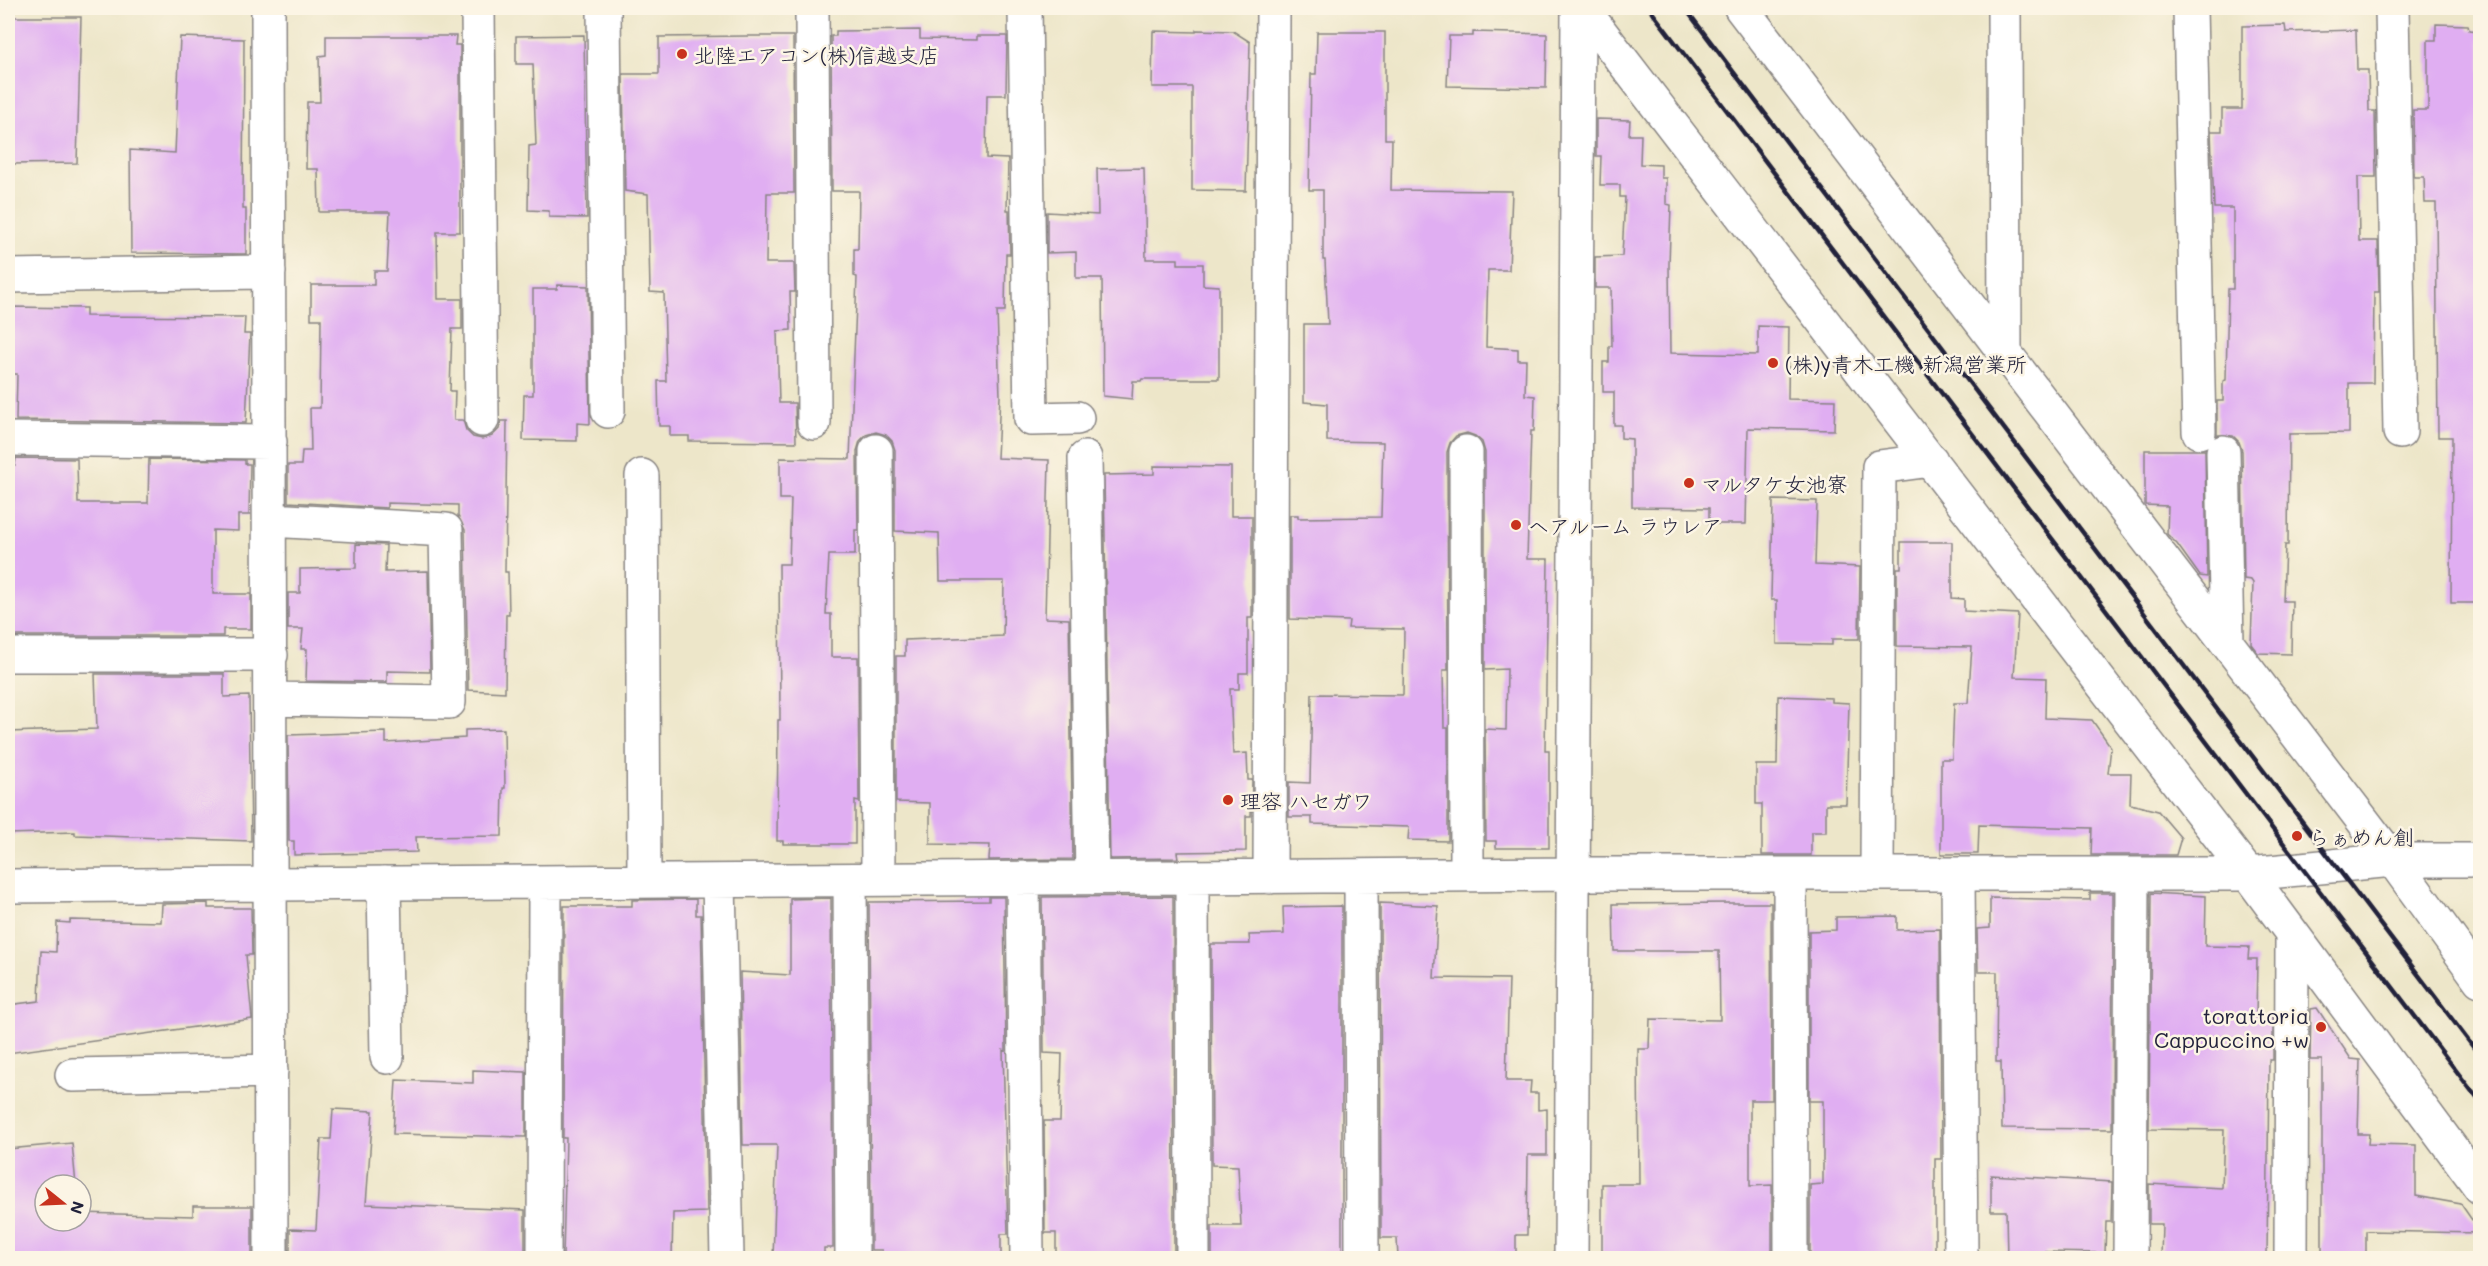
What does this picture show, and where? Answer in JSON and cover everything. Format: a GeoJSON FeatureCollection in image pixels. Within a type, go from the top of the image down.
{"type":"FeatureCollection","features":[{"type":"Feature","properties":{"kind":"street"},"geometry":{"type":"LineString","coordinates":[[268,8],[272,884],[271,1258]]}},
{"type":"Feature","properties":{"kind":"street"},"geometry":{"type":"LineString","coordinates":[[478,8],[482,420]]}},
{"type":"Feature","properties":{"kind":"street"},"geometry":{"type":"LineString","coordinates":[[604,8],[608,411]]}},
{"type":"Feature","properties":{"kind":"street"},"geometry":{"type":"LineString","coordinates":[[812,8],[814,423]]}},
{"type":"Feature","properties":{"kind":"street"},"geometry":{"type":"LineString","coordinates":[[1025,8],[1031,419],[1077,418]]}},
{"type":"Feature","properties":{"kind":"street"},"geometry":{"type":"LineString","coordinates":[[1270,877],[1273,8]]}},
{"type":"Feature","properties":{"kind":"street"},"geometry":{"type":"LineString","coordinates":[[1580,8],[1931,460],[2248,874],[2481,1187]]}},
{"type":"Feature","properties":{"kind":"street"},"geometry":{"type":"LineString","coordinates":[[1571,1258],[1580,8]]}},
{"type":"Feature","properties":{"kind":"street"},"geometry":{"type":"LineString","coordinates":[[1741,8],[2393,860],[2481,980]]}},
{"type":"Feature","properties":{"kind":"street"},"geometry":{"type":"LineString","coordinates":[[2004,8],[2005,353]]}},
{"type":"Feature","properties":{"kind":"street"},"geometry":{"type":"LineString","coordinates":[[2190,8],[2211,442],[2227,643]]}},
{"type":"Feature","properties":{"kind":"street"},"geometry":{"type":"LineString","coordinates":[[2392,8],[2400,432]]}},
{"type":"Feature","properties":{"kind":"street"},"geometry":{"type":"LineString","coordinates":[[8,276],[269,272]]}},
{"type":"Feature","properties":{"kind":"street"},"geometry":{"type":"LineString","coordinates":[[8,439],[270,442]]}},
{"type":"Feature","properties":{"kind":"street"},"geometry":{"type":"LineString","coordinates":[[852,1258],[876,451]]}},
{"type":"Feature","properties":{"kind":"street"},"geometry":{"type":"LineString","coordinates":[[1466,452],[1467,875]]}},
{"type":"Feature","properties":{"kind":"street"},"geometry":{"type":"LineString","coordinates":[[1085,458],[1092,878]]}},
{"type":"Feature","properties":{"kind":"street"},"geometry":{"type":"LineString","coordinates":[[1877,874],[1879,467],[1931,460]]}},
{"type":"Feature","properties":{"kind":"street"},"geometry":{"type":"LineString","coordinates":[[642,477],[644,881]]}},
{"type":"Feature","properties":{"kind":"street"},"geometry":{"type":"LineString","coordinates":[[270,520],[446,530],[449,702],[271,699]]}},
{"type":"Feature","properties":{"kind":"street"},"geometry":{"type":"LineString","coordinates":[[8,655],[271,655]]}},
{"type":"Feature","properties":{"kind":"street"},"geometry":{"type":"LineString","coordinates":[[8,886],[1572,874],[2248,874],[2393,860],[2481,860]]}},
{"type":"Feature","properties":{"kind":"street"},"geometry":{"type":"LineString","coordinates":[[1790,874],[1791,1258]]}},
{"type":"Feature","properties":{"kind":"street"},"geometry":{"type":"LineString","coordinates":[[1958,874],[1961,1258]]}},
{"type":"Feature","properties":{"kind":"street"},"geometry":{"type":"LineString","coordinates":[[2129,874],[2133,883],[2130,1258]]}},
{"type":"Feature","properties":{"kind":"street"},"geometry":{"type":"LineString","coordinates":[[1361,876],[1362,1258]]}},
{"type":"Feature","properties":{"kind":"street"},"geometry":{"type":"LineString","coordinates":[[1192,877],[1193,1258]]}},
{"type":"Feature","properties":{"kind":"street"},"geometry":{"type":"LineString","coordinates":[[1023,879],[1027,1258]]}},
{"type":"Feature","properties":{"kind":"street"},"geometry":{"type":"LineString","coordinates":[[719,881],[727,1258]]}},
{"type":"Feature","properties":{"kind":"street"},"geometry":{"type":"LineString","coordinates":[[544,1258],[545,882]]}},
{"type":"Feature","properties":{"kind":"street"},"geometry":{"type":"LineString","coordinates":[[384,883],[387,1057]]}},
{"type":"Feature","properties":{"kind":"street"},"geometry":{"type":"LineString","coordinates":[[2291,1258],[2292,935]]}},
{"type":"Feature","properties":{"kind":"street"},"geometry":{"type":"LineString","coordinates":[[72,1075],[271,1071]]}},
{"type":"Feature","properties":{"kind":"building"},"geometry":{"type":"Polygon","coordinates":[[[8,17],[81,17],[77,163],[11,164],[8,17]]]}},
{"type":"Feature","properties":{"kind":"building"},"geometry":{"type":"Polygon","coordinates":[[[2436,24],[2468,25],[2469,30],[2481,31],[2481,603],[2451,603],[2452,437],[2438,437],[2436,203],[2425,203],[2424,177],[2414,177],[2413,110],[2428,110],[2428,40],[2436,40],[2436,24]]]}},
{"type":"Feature","properties":{"kind":"building"},"geometry":{"type":"Polygon","coordinates":[[[2285,25],[2286,32],[2356,30],[2357,70],[2368,70],[2369,111],[2375,111],[2376,177],[2358,177],[2359,241],[2378,241],[2379,292],[2374,292],[2373,383],[2349,383],[2349,433],[2289,434],[2288,545],[2285,545],[2283,601],[2292,601],[2291,654],[2258,653],[2251,644],[2253,583],[2251,580],[2244,579],[2242,451],[2239,442],[2233,436],[2217,435],[2217,401],[2223,401],[2223,381],[2226,380],[2228,289],[2233,289],[2233,208],[2214,208],[2211,131],[2222,131],[2222,109],[2242,109],[2242,26],[2285,25]]]}},
{"type":"Feature","properties":{"kind":"building"},"geometry":{"type":"Polygon","coordinates":[[[920,30],[920,39],[977,40],[977,36],[1007,36],[1006,95],[987,95],[986,158],[1008,159],[1007,210],[1009,210],[1010,254],[1006,254],[1005,311],[997,311],[1000,396],[997,458],[1049,460],[1045,618],[1069,619],[1073,859],[989,860],[990,845],[930,844],[930,803],[896,802],[896,656],[905,656],[905,640],[1003,636],[1004,581],[940,581],[939,533],[895,531],[895,450],[892,441],[886,435],[876,432],[866,435],[860,441],[857,451],[858,530],[855,530],[855,555],[829,555],[826,614],[831,614],[831,657],[858,657],[859,802],[855,801],[855,844],[783,844],[783,841],[777,841],[778,720],[780,720],[779,564],[789,564],[791,499],[780,499],[780,458],[850,459],[857,277],[854,276],[854,249],[858,249],[859,191],[832,191],[831,36],[836,36],[836,31],[920,30]]]}},
{"type":"Feature","properties":{"kind":"building"},"geometry":{"type":"Polygon","coordinates":[[[1196,30],[1233,31],[1250,42],[1246,191],[1192,190],[1192,87],[1152,87],[1153,31],[1196,32],[1196,30]]]}},
{"type":"Feature","properties":{"kind":"building"},"geometry":{"type":"Polygon","coordinates":[[[1317,32],[1385,32],[1385,139],[1392,139],[1391,190],[1512,191],[1509,270],[1488,270],[1486,347],[1518,349],[1518,360],[1526,360],[1525,395],[1535,396],[1534,431],[1531,431],[1527,559],[1548,559],[1545,750],[1549,750],[1549,848],[1496,848],[1496,841],[1486,841],[1485,729],[1506,730],[1507,669],[1485,670],[1485,452],[1482,442],[1467,433],[1456,436],[1447,452],[1448,670],[1443,670],[1444,728],[1448,728],[1448,841],[1408,840],[1409,827],[1312,824],[1312,817],[1289,817],[1289,782],[1310,783],[1312,694],[1403,695],[1404,629],[1348,628],[1349,621],[1290,619],[1290,515],[1298,515],[1298,518],[1381,517],[1383,442],[1327,441],[1327,404],[1304,402],[1304,324],[1328,324],[1325,260],[1323,260],[1323,190],[1309,190],[1311,74],[1316,74],[1317,32]]]}},
{"type":"Feature","properties":{"kind":"building"},"geometry":{"type":"Polygon","coordinates":[[[1473,32],[1547,34],[1546,88],[1447,86],[1449,36],[1473,36],[1473,32]]]}},
{"type":"Feature","properties":{"kind":"building"},"geometry":{"type":"Polygon","coordinates":[[[584,35],[587,218],[549,217],[549,211],[528,210],[529,146],[536,145],[533,64],[516,64],[516,36],[584,35]]]}},
{"type":"Feature","properties":{"kind":"building"},"geometry":{"type":"Polygon","coordinates":[[[326,36],[456,36],[455,45],[460,45],[460,232],[437,232],[438,299],[462,299],[462,329],[452,329],[450,391],[455,391],[454,420],[463,420],[466,430],[473,437],[482,439],[492,436],[499,429],[501,421],[507,421],[505,572],[508,572],[509,614],[506,614],[505,692],[468,690],[465,530],[458,516],[458,505],[387,503],[387,508],[288,502],[288,465],[301,465],[302,451],[311,451],[310,408],[320,408],[321,319],[311,319],[311,285],[374,285],[374,271],[387,271],[390,212],[319,212],[318,169],[306,169],[307,102],[320,102],[319,56],[326,55],[326,36]]]}},
{"type":"Feature","properties":{"kind":"building"},"geometry":{"type":"Polygon","coordinates":[[[793,36],[794,193],[767,193],[766,263],[794,263],[795,292],[790,292],[791,330],[777,331],[779,403],[795,403],[796,442],[689,441],[689,436],[670,436],[670,426],[659,426],[658,381],[666,381],[664,293],[650,292],[648,194],[625,191],[623,74],[659,74],[659,37],[793,36]]]}},
{"type":"Feature","properties":{"kind":"building"},"geometry":{"type":"Polygon","coordinates":[[[180,37],[244,39],[243,209],[246,209],[246,254],[131,253],[130,150],[175,153],[180,37]]]}},
{"type":"Feature","properties":{"kind":"building"},"geometry":{"type":"Polygon","coordinates":[[[1596,119],[1630,120],[1629,135],[1641,135],[1640,164],[1661,165],[1661,178],[1666,178],[1666,204],[1671,205],[1670,353],[1758,355],[1758,326],[1789,327],[1788,399],[1835,400],[1834,430],[1748,428],[1746,524],[1709,524],[1709,508],[1632,507],[1632,439],[1621,438],[1621,425],[1614,425],[1614,392],[1603,392],[1603,362],[1609,362],[1609,346],[1612,346],[1611,288],[1595,288],[1595,257],[1622,256],[1625,197],[1620,197],[1620,185],[1600,185],[1601,156],[1596,156],[1596,119]]]}},
{"type":"Feature","properties":{"kind":"building"},"geometry":{"type":"Polygon","coordinates":[[[1144,168],[1146,259],[1178,259],[1178,264],[1203,264],[1203,285],[1219,286],[1219,379],[1142,379],[1133,381],[1132,399],[1103,396],[1102,278],[1076,278],[1076,252],[1047,253],[1047,212],[1098,215],[1097,169],[1144,168]]]}},
{"type":"Feature","properties":{"kind":"building"},"geometry":{"type":"Polygon","coordinates":[[[557,285],[588,286],[590,424],[577,423],[577,441],[523,440],[524,395],[533,395],[533,289],[557,289],[557,285]]]}},
{"type":"Feature","properties":{"kind":"building"},"geometry":{"type":"Polygon","coordinates":[[[8,307],[86,308],[86,316],[245,317],[244,334],[250,334],[246,423],[16,420],[17,374],[8,374],[8,307]]]}},
{"type":"Feature","properties":{"kind":"building"},"geometry":{"type":"Polygon","coordinates":[[[2145,450],[2205,450],[2207,577],[2200,576],[2167,534],[2168,506],[2145,505],[2145,450]]]}},
{"type":"Feature","properties":{"kind":"building"},"geometry":{"type":"Polygon","coordinates":[[[16,458],[77,459],[78,503],[148,503],[149,459],[245,460],[245,464],[250,464],[249,515],[238,515],[238,531],[213,530],[213,594],[251,594],[251,629],[223,629],[223,636],[8,636],[8,465],[15,465],[16,458]]]}},
{"type":"Feature","properties":{"kind":"building"},"geometry":{"type":"Polygon","coordinates":[[[1154,466],[1231,467],[1231,516],[1252,516],[1252,618],[1248,618],[1248,673],[1239,673],[1239,689],[1230,689],[1233,754],[1247,753],[1248,780],[1252,780],[1251,816],[1246,816],[1246,851],[1177,852],[1178,858],[1110,859],[1104,475],[1154,474],[1154,466]]]}},
{"type":"Feature","properties":{"kind":"building"},"geometry":{"type":"Polygon","coordinates":[[[1773,500],[1817,501],[1815,565],[1860,567],[1859,639],[1832,639],[1832,645],[1777,644],[1777,600],[1771,600],[1773,500]]]}},
{"type":"Feature","properties":{"kind":"building"},"geometry":{"type":"Polygon","coordinates":[[[1901,542],[1952,542],[1952,598],[1964,599],[1964,611],[2018,614],[2014,677],[2046,678],[2045,718],[2092,720],[2111,747],[2108,773],[2131,773],[2130,804],[2158,811],[2181,838],[2176,855],[2091,855],[2092,828],[1979,825],[1978,854],[1941,854],[1941,759],[1952,759],[1954,703],[1968,703],[1972,647],[1897,646],[1897,568],[1901,568],[1901,542]]]}},
{"type":"Feature","properties":{"kind":"building"},"geometry":{"type":"Polygon","coordinates":[[[356,544],[386,545],[385,572],[428,571],[430,672],[387,671],[387,682],[306,681],[307,649],[301,649],[303,629],[288,629],[288,593],[300,593],[300,569],[356,568],[356,544]]]}},
{"type":"Feature","properties":{"kind":"building"},"geometry":{"type":"Polygon","coordinates":[[[95,674],[224,674],[224,697],[249,696],[251,841],[75,835],[75,832],[8,834],[8,732],[97,729],[95,674]]]}},
{"type":"Feature","properties":{"kind":"building"},"geometry":{"type":"Polygon","coordinates":[[[1778,696],[1832,698],[1832,702],[1849,703],[1846,804],[1826,804],[1826,832],[1811,832],[1811,855],[1762,855],[1762,804],[1756,804],[1756,765],[1777,765],[1778,696]]]}},
{"type":"Feature","properties":{"kind":"building"},"geometry":{"type":"Polygon","coordinates":[[[504,729],[505,788],[503,788],[502,836],[416,837],[417,852],[294,855],[294,841],[289,841],[288,735],[386,732],[386,743],[465,738],[465,730],[504,729]]]}},
{"type":"Feature","properties":{"kind":"building"},"geometry":{"type":"Polygon","coordinates":[[[2090,893],[2113,893],[2112,1129],[2002,1128],[2001,1062],[1996,1062],[1997,972],[1978,972],[1977,929],[1990,928],[1990,898],[2090,900],[2090,893]]]}},
{"type":"Feature","properties":{"kind":"building"},"geometry":{"type":"Polygon","coordinates":[[[2151,893],[2206,896],[2205,946],[2249,947],[2248,959],[2257,959],[2256,1018],[2273,1015],[2273,1060],[2269,1060],[2267,1258],[2161,1258],[2162,1224],[2149,1224],[2149,1184],[2222,1188],[2224,1130],[2149,1129],[2151,893]]]}},
{"type":"Feature","properties":{"kind":"building"},"geometry":{"type":"Polygon","coordinates":[[[1173,896],[1174,1258],[1056,1257],[1056,1233],[1045,1233],[1044,1121],[1060,1121],[1062,1054],[1044,1053],[1042,897],[1173,896]]]}},
{"type":"Feature","properties":{"kind":"building"},"geometry":{"type":"Polygon","coordinates":[[[989,897],[1004,897],[1006,1051],[1003,1050],[1008,1234],[1001,1234],[1001,1258],[882,1258],[882,1250],[871,1250],[869,902],[989,901],[989,897]]]}},
{"type":"Feature","properties":{"kind":"building"},"geometry":{"type":"Polygon","coordinates":[[[831,898],[833,1248],[824,1248],[824,1258],[773,1258],[777,1145],[743,1145],[740,972],[790,975],[790,899],[831,898]]]}},
{"type":"Feature","properties":{"kind":"building"},"geometry":{"type":"Polygon","coordinates":[[[696,899],[696,915],[701,915],[707,1212],[673,1213],[672,1258],[563,1258],[566,1138],[563,1138],[564,906],[632,906],[632,900],[696,899]]]}},
{"type":"Feature","properties":{"kind":"building"},"geometry":{"type":"Polygon","coordinates":[[[208,903],[208,908],[251,908],[252,955],[246,955],[252,1019],[8,1053],[8,1005],[39,1001],[41,951],[56,952],[57,922],[70,923],[70,920],[161,922],[162,904],[208,903]]]}},
{"type":"Feature","properties":{"kind":"building"},"geometry":{"type":"Polygon","coordinates":[[[1380,903],[1438,906],[1434,978],[1509,979],[1506,1081],[1531,1081],[1530,1093],[1538,1093],[1538,1110],[1547,1109],[1547,1155],[1528,1155],[1527,1235],[1516,1235],[1516,1258],[1398,1258],[1397,1238],[1381,1238],[1380,903]]]}},
{"type":"Feature","properties":{"kind":"building"},"geometry":{"type":"Polygon","coordinates":[[[1771,903],[1772,1100],[1750,1100],[1750,1186],[1772,1185],[1772,1258],[1602,1258],[1602,1184],[1639,1184],[1638,1049],[1649,1049],[1650,1019],[1720,1020],[1719,951],[1614,951],[1613,904],[1771,903]]]}},
{"type":"Feature","properties":{"kind":"building"},"geometry":{"type":"Polygon","coordinates":[[[1342,906],[1342,1258],[1212,1258],[1212,1226],[1241,1226],[1238,1166],[1212,1165],[1211,944],[1250,944],[1249,935],[1284,934],[1283,907],[1342,906]]]}},
{"type":"Feature","properties":{"kind":"building"},"geometry":{"type":"Polygon","coordinates":[[[1897,916],[1897,930],[1940,929],[1941,1159],[1935,1159],[1935,1258],[1810,1258],[1810,1185],[1823,1184],[1823,1101],[1809,1101],[1809,931],[1836,930],[1836,917],[1897,916]]]}},
{"type":"Feature","properties":{"kind":"building"},"geometry":{"type":"Polygon","coordinates":[[[2317,1008],[2351,1059],[2360,1060],[2358,1134],[2369,1134],[2368,1144],[2416,1145],[2416,1196],[2461,1204],[2481,1233],[2366,1231],[2366,1258],[2322,1258],[2322,1060],[2310,1060],[2311,1009],[2317,1008]]]}},
{"type":"Feature","properties":{"kind":"building"},"geometry":{"type":"Polygon","coordinates":[[[473,1070],[526,1072],[526,1137],[393,1134],[396,1080],[473,1083],[473,1070]]]}},
{"type":"Feature","properties":{"kind":"building"},"geometry":{"type":"Polygon","coordinates":[[[333,1109],[373,1111],[366,1204],[525,1210],[525,1258],[290,1258],[290,1229],[316,1230],[321,1139],[331,1139],[333,1109]]]}},
{"type":"Feature","properties":{"kind":"building"},"geometry":{"type":"Polygon","coordinates":[[[72,1143],[75,1173],[33,1173],[33,1233],[93,1233],[93,1213],[193,1216],[193,1206],[252,1206],[252,1258],[8,1258],[8,1149],[72,1143]]]}},
{"type":"Feature","properties":{"kind":"building"},"geometry":{"type":"Polygon","coordinates":[[[1991,1175],[2112,1182],[2111,1222],[2106,1222],[2105,1253],[2045,1252],[2046,1258],[2007,1258],[2006,1211],[1991,1211],[1991,1175]]]}},
{"type":"Feature","properties":{"kind":"railway"},"geometry":{"type":"LineString","coordinates":[[1649,8],[2480,1102]]}},
{"type":"Feature","properties":{"kind":"railway"},"geometry":{"type":"LineString","coordinates":[[1685,8],[2480,1056]]}},
{"type":"Feature","properties":{"kind":"place","name":"北陸エアコン(株)信越支店"},"geometry":{"type":"Point","coordinates":[682,54]}},
{"type":"Feature","properties":{"kind":"place","name":"(株)y青木工機 新潟営業所"},"geometry":{"type":"Point","coordinates":[1773,363]}},
{"type":"Feature","properties":{"kind":"place","name":"マルタケ女池寮"},"geometry":{"type":"Point","coordinates":[1689,483]}},
{"type":"Feature","properties":{"kind":"place","name":"ヘアルーム ラウレア"},"geometry":{"type":"Point","coordinates":[1516,525]}},
{"type":"Feature","properties":{"kind":"place","name":"理容 ハセガワ"},"geometry":{"type":"Point","coordinates":[1228,800]}},
{"type":"Feature","properties":{"kind":"place","name":"らぁめん創"},"geometry":{"type":"Point","coordinates":[2297,836]}},
{"type":"Feature","properties":{"kind":"place","name":"torattoria Cappuccino +w"},"geometry":{"type":"Point","coordinates":[2321,1027]}}]}
